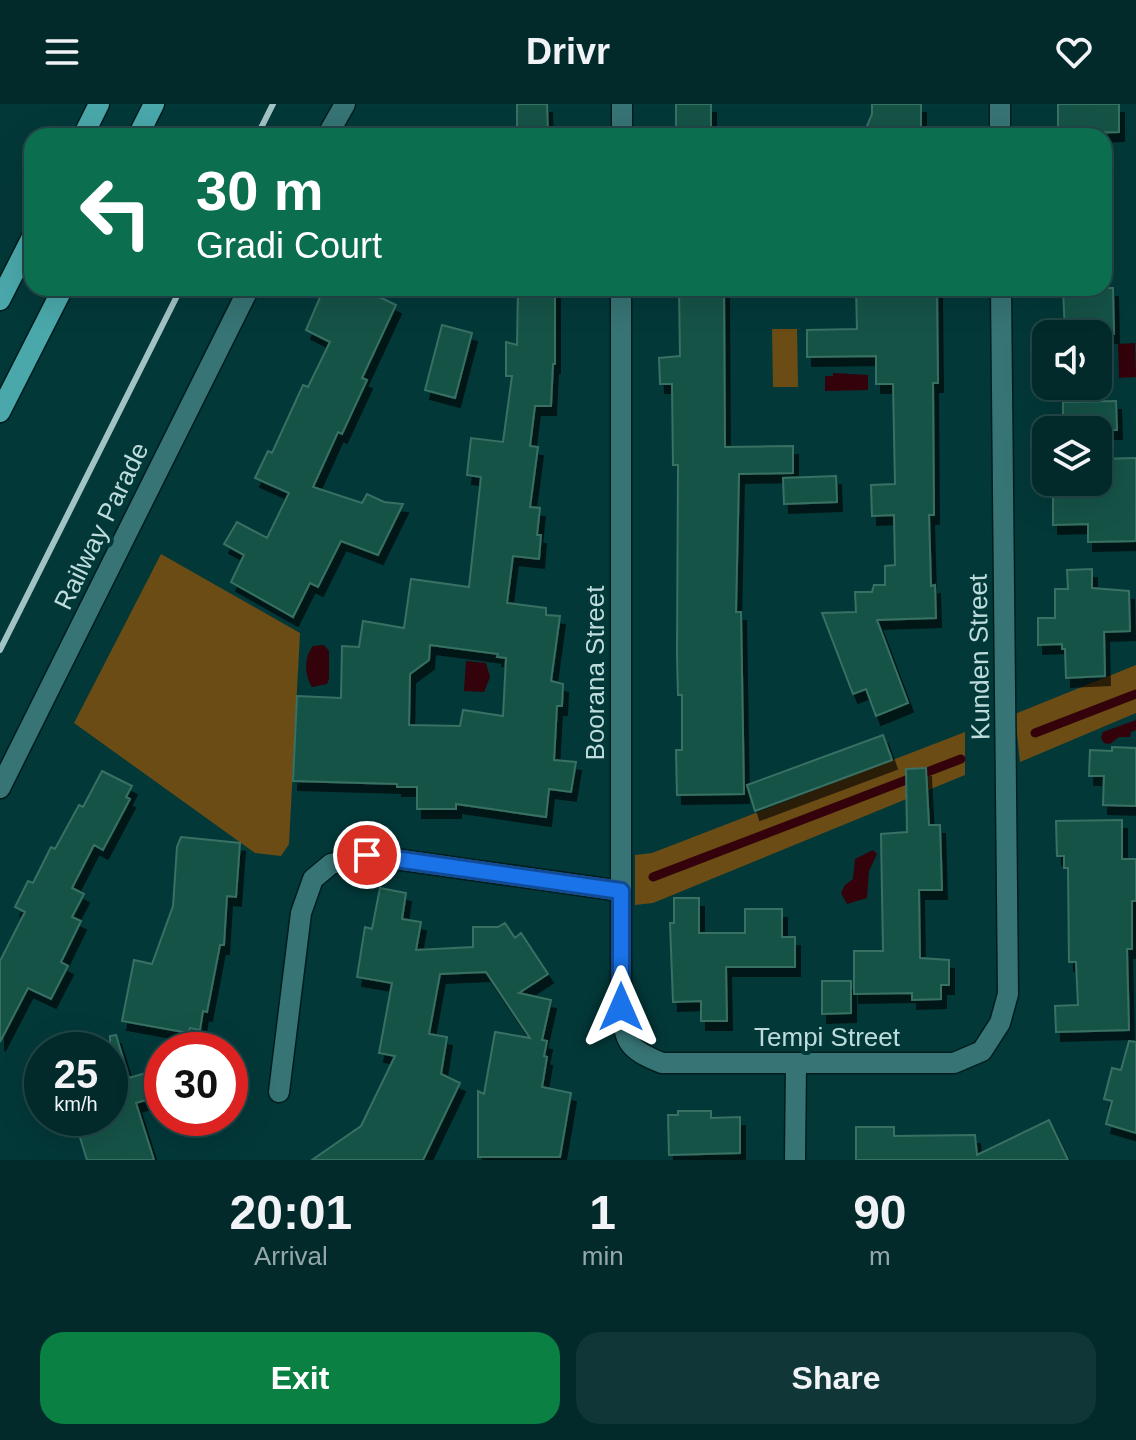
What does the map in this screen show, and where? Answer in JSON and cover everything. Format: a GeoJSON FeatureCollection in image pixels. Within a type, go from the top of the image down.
{"type":"FeatureCollection","features":[{"type":"Feature","properties":{"kind":"main road"},"geometry":{"type":"LineString","coordinates":[[87,128],[99,104]]}},
{"type":"Feature","properties":{"kind":"main road"},"geometry":{"type":"LineString","coordinates":[[142,128],[154,104]]}},
{"type":"Feature","properties":{"kind":"main road"},"geometry":{"type":"LineString","coordinates":[[0,300],[24,253]]}},
{"type":"Feature","properties":{"kind":"main road"},"geometry":{"type":"LineString","coordinates":[[0,412],[59,296]]}},
{"type":"Feature","properties":{"kind":"street"},"geometry":{"type":"LineString","coordinates":[[332,128],[345,104]]}},
{"type":"Feature","properties":{"kind":"street"},"geometry":{"type":"LineString","coordinates":[[622,104],[622,128]]}},
{"type":"Feature","properties":{"kind":"street"},"geometry":{"type":"LineString","coordinates":[[1000,104],[1000,128]]}},
{"type":"Feature","properties":{"kind":"street","name":"Railway Parade"},"geometry":{"type":"LineString","coordinates":[[0,788],[245,296]]}},
{"type":"Feature","properties":{"kind":"street","name":"Boorana Street"},"geometry":{"type":"LineString","coordinates":[[621,296],[621,1007],[624,1034],[638,1053]]}},
{"type":"Feature","properties":{"kind":"street","name":"Kunden Street"},"geometry":{"type":"LineString","coordinates":[[1000,1023],[1008,994],[1001,296]]}},
{"type":"Feature","properties":{"kind":"street"},"geometry":{"type":"LineString","coordinates":[[279,1092],[301,913],[313,879],[331,864],[367,855],[621,891]]}},
{"type":"Feature","properties":{"kind":"street","name":"Tempi Street"},"geometry":{"type":"LineString","coordinates":[[638,1053],[662,1063],[954,1063],[982,1051],[1000,1023]]}},
{"type":"Feature","properties":{"kind":"street"},"geometry":{"type":"LineString","coordinates":[[795,1160],[796,1063]]}},
{"type":"Feature","properties":{"kind":"shaded area"},"geometry":{"type":"Polygon","coordinates":[[[772,329],[797,329],[798,387],[773,387],[772,329]]]}},
{"type":"Feature","properties":{"kind":"shaded area"},"geometry":{"type":"Polygon","coordinates":[[[1135,343],[1136,377],[1119,378],[1118,344],[1135,343]]]}},
{"type":"Feature","properties":{"kind":"shaded area"},"geometry":{"type":"Polygon","coordinates":[[[833,373],[868,375],[868,390],[825,391],[825,376],[833,376],[833,373]]]}},
{"type":"Feature","properties":{"kind":"shaded area"},"geometry":{"type":"Polygon","coordinates":[[[161,554],[300,633],[289,844],[281,856],[255,853],[74,723],[161,554]]]}},
{"type":"Feature","properties":{"kind":"shaded area"},"geometry":{"type":"Polygon","coordinates":[[[324,645],[329,651],[329,679],[327,684],[312,687],[306,672],[308,655],[313,646],[324,645]]]}},
{"type":"Feature","properties":{"kind":"shaded area"},"geometry":{"type":"Polygon","coordinates":[[[466,661],[486,663],[490,677],[484,692],[464,691],[466,661]]]}},
{"type":"Feature","properties":{"kind":"shaded area"},"geometry":{"type":"Polygon","coordinates":[[[1136,665],[1136,713],[1020,762],[1015,714],[1136,665]]]}},
{"type":"Feature","properties":{"kind":"shaded area"},"geometry":{"type":"Polygon","coordinates":[[[1136,720],[1136,730],[1131,732],[1130,737],[1119,737],[1110,744],[1104,743],[1101,738],[1103,732],[1136,720]]]}},
{"type":"Feature","properties":{"kind":"shaded area"},"geometry":{"type":"Polygon","coordinates":[[[965,732],[965,775],[653,903],[635,905],[635,855],[652,853],[965,732]]]}},
{"type":"Feature","properties":{"kind":"shaded area"},"geometry":{"type":"Polygon","coordinates":[[[873,850],[877,854],[869,871],[867,898],[847,904],[841,893],[853,879],[855,859],[873,850]]]}},
{"type":"Feature","properties":{"kind":"building"},"geometry":{"type":"Polygon","coordinates":[[[517,104],[547,104],[548,128],[517,128],[517,104]]]}},
{"type":"Feature","properties":{"kind":"building"},"geometry":{"type":"Polygon","coordinates":[[[676,104],[711,104],[711,128],[676,128],[676,104]]]}},
{"type":"Feature","properties":{"kind":"building"},"geometry":{"type":"Polygon","coordinates":[[[872,104],[921,104],[921,128],[866,128],[872,104]]]}},
{"type":"Feature","properties":{"kind":"building"},"geometry":{"type":"Polygon","coordinates":[[[1058,104],[1119,104],[1119,132],[1112,132],[1112,128],[1058,128],[1058,104]]]}},
{"type":"Feature","properties":{"kind":"building"},"geometry":{"type":"Polygon","coordinates":[[[1113,288],[1114,334],[1112,320],[1064,320],[1063,296],[1112,296],[1113,288]]]}},
{"type":"Feature","properties":{"kind":"building"},"geometry":{"type":"Polygon","coordinates":[[[321,296],[377,296],[396,305],[362,378],[367,380],[342,434],[338,432],[313,487],[362,503],[367,494],[384,502],[403,504],[378,555],[341,541],[318,587],[310,583],[293,617],[231,582],[244,555],[224,544],[237,522],[267,538],[289,493],[255,478],[268,451],[272,453],[303,385],[308,387],[330,342],[306,330],[321,296]]]}},
{"type":"Feature","properties":{"kind":"building"},"geometry":{"type":"Polygon","coordinates":[[[518,296],[555,296],[555,364],[551,406],[535,406],[530,446],[538,447],[530,507],[540,508],[537,535],[541,535],[539,559],[513,556],[507,603],[546,608],[546,615],[560,616],[551,681],[563,684],[562,706],[557,706],[554,760],[576,762],[571,792],[549,789],[546,817],[456,804],[456,809],[417,809],[417,787],[397,787],[397,784],[293,781],[297,696],[341,698],[342,646],[359,647],[363,621],[404,628],[411,579],[469,587],[481,477],[467,475],[471,438],[503,442],[512,376],[506,376],[506,342],[517,345],[518,296]],[[430,645],[429,660],[410,674],[409,725],[460,726],[463,710],[503,716],[506,658],[497,657],[498,654],[430,645]]]}},
{"type":"Feature","properties":{"kind":"building"},"geometry":{"type":"Polygon","coordinates":[[[679,296],[724,296],[725,447],[793,446],[793,473],[739,474],[736,612],[741,612],[744,794],[677,795],[676,750],[682,750],[682,695],[678,695],[677,655],[678,465],[673,465],[672,384],[660,384],[659,358],[680,356],[679,296]]]}},
{"type":"Feature","properties":{"kind":"building"},"geometry":{"type":"Polygon","coordinates":[[[856,296],[937,296],[938,383],[933,383],[934,515],[929,515],[931,586],[935,585],[936,618],[877,620],[908,703],[876,716],[866,689],[853,694],[822,613],[856,612],[855,592],[872,592],[874,585],[885,585],[885,566],[895,565],[894,515],[872,516],[871,485],[895,484],[893,384],[876,384],[876,356],[807,357],[807,330],[857,329],[856,296]]]}},
{"type":"Feature","properties":{"kind":"building"},"geometry":{"type":"Polygon","coordinates":[[[442,325],[472,333],[455,398],[425,390],[442,325]]]}},
{"type":"Feature","properties":{"kind":"building"},"geometry":{"type":"Polygon","coordinates":[[[1116,401],[1117,430],[1112,430],[1112,416],[1063,416],[1063,402],[1116,401]]]}},
{"type":"Feature","properties":{"kind":"building"},"geometry":{"type":"Polygon","coordinates":[[[1136,458],[1136,541],[1088,542],[1088,524],[1053,525],[1053,496],[1112,496],[1112,459],[1136,458]]]}},
{"type":"Feature","properties":{"kind":"building"},"geometry":{"type":"Polygon","coordinates":[[[836,476],[837,502],[784,504],[783,478],[836,476]]]}},
{"type":"Feature","properties":{"kind":"building"},"geometry":{"type":"Polygon","coordinates":[[[1092,569],[1092,588],[1129,591],[1130,631],[1104,632],[1105,676],[1066,678],[1062,644],[1038,645],[1038,618],[1055,618],[1055,589],[1068,589],[1067,570],[1092,569]]]}},
{"type":"Feature","properties":{"kind":"building"},"geometry":{"type":"Polygon","coordinates":[[[883,735],[892,760],[755,811],[747,785],[883,735]]]}},
{"type":"Feature","properties":{"kind":"building"},"geometry":{"type":"Polygon","coordinates":[[[1112,747],[1136,748],[1136,806],[1103,805],[1104,776],[1089,776],[1090,750],[1112,751],[1112,747]]]}},
{"type":"Feature","properties":{"kind":"building"},"geometry":{"type":"Polygon","coordinates":[[[926,768],[929,825],[940,825],[942,890],[919,890],[920,958],[949,960],[949,985],[941,985],[941,999],[912,1000],[912,993],[854,994],[854,951],[883,951],[881,834],[907,832],[906,769],[926,768]]]}},
{"type":"Feature","properties":{"kind":"building"},"geometry":{"type":"Polygon","coordinates":[[[102,771],[132,786],[126,797],[130,799],[103,850],[94,845],[72,888],[84,894],[72,917],[81,921],[61,962],[68,966],[51,999],[28,988],[0,1042],[0,961],[25,912],[15,907],[28,881],[33,883],[51,847],[55,849],[79,805],[83,807],[102,771]]]}},
{"type":"Feature","properties":{"kind":"building"},"geometry":{"type":"Polygon","coordinates":[[[1122,820],[1122,859],[1136,859],[1132,949],[1127,949],[1129,1030],[1056,1032],[1055,1006],[1078,1005],[1076,962],[1069,962],[1068,868],[1064,868],[1064,856],[1057,856],[1056,821],[1122,820]]]}},
{"type":"Feature","properties":{"kind":"building"},"geometry":{"type":"Polygon","coordinates":[[[181,837],[240,843],[236,897],[227,896],[224,945],[220,945],[207,1012],[203,1011],[200,1030],[190,1028],[189,1032],[122,1021],[134,960],[152,964],[173,906],[177,847],[181,837]]]}},
{"type":"Feature","properties":{"kind":"building"},"geometry":{"type":"Polygon","coordinates":[[[380,888],[406,893],[402,919],[421,922],[416,950],[473,947],[473,927],[498,927],[505,923],[515,938],[521,933],[548,974],[519,993],[551,1000],[542,1040],[547,1041],[544,1056],[547,1057],[542,1087],[571,1093],[560,1157],[478,1157],[478,1091],[484,1094],[495,1032],[530,1038],[486,972],[440,974],[429,1034],[447,1037],[441,1074],[460,1083],[423,1160],[312,1160],[361,1126],[395,1056],[379,1053],[392,983],[357,977],[365,927],[372,929],[380,888]]]}},
{"type":"Feature","properties":{"kind":"building"},"geometry":{"type":"Polygon","coordinates":[[[674,898],[699,898],[699,933],[745,933],[745,909],[782,909],[782,937],[795,937],[795,967],[726,967],[727,1021],[701,1021],[701,1001],[673,1002],[670,923],[674,923],[674,898]]]}},
{"type":"Feature","properties":{"kind":"building"},"geometry":{"type":"Polygon","coordinates":[[[822,981],[851,981],[851,1013],[822,1014],[822,981]]]}},
{"type":"Feature","properties":{"kind":"building"},"geometry":{"type":"Polygon","coordinates":[[[1129,1041],[1136,1042],[1136,1133],[1106,1124],[1112,1101],[1104,1099],[1112,1068],[1121,1070],[1129,1041]]]}},
{"type":"Feature","properties":{"kind":"building"},"geometry":{"type":"Polygon","coordinates":[[[144,1073],[144,1101],[136,1103],[154,1160],[87,1160],[80,1136],[128,1136],[128,1075],[129,1078],[144,1073]]]}},
{"type":"Feature","properties":{"kind":"building"},"geometry":{"type":"Polygon","coordinates":[[[678,1111],[711,1111],[711,1118],[740,1117],[740,1153],[669,1155],[668,1115],[678,1115],[678,1111]]]}},
{"type":"Feature","properties":{"kind":"building"},"geometry":{"type":"Polygon","coordinates":[[[1049,1120],[1068,1160],[856,1160],[856,1127],[894,1127],[894,1136],[975,1135],[977,1155],[1049,1120]]]}},
{"type":"Feature","properties":{"kind":"waterway"},"geometry":{"type":"LineString","coordinates":[[1035,733],[1136,694]]}},
{"type":"Feature","properties":{"kind":"waterway"},"geometry":{"type":"LineString","coordinates":[[653,877],[961,759]]}},
{"type":"Feature","properties":{"kind":"railway"},"geometry":{"type":"LineString","coordinates":[[261,128],[273,104]]}},
{"type":"Feature","properties":{"kind":"railway"},"geometry":{"type":"LineString","coordinates":[[0,650],[177,296]]}},
{"type":"Feature","properties":{"kind":"route"},"geometry":{"type":"LineString","coordinates":[[367,855],[621,891],[621,1007]]}}]}
